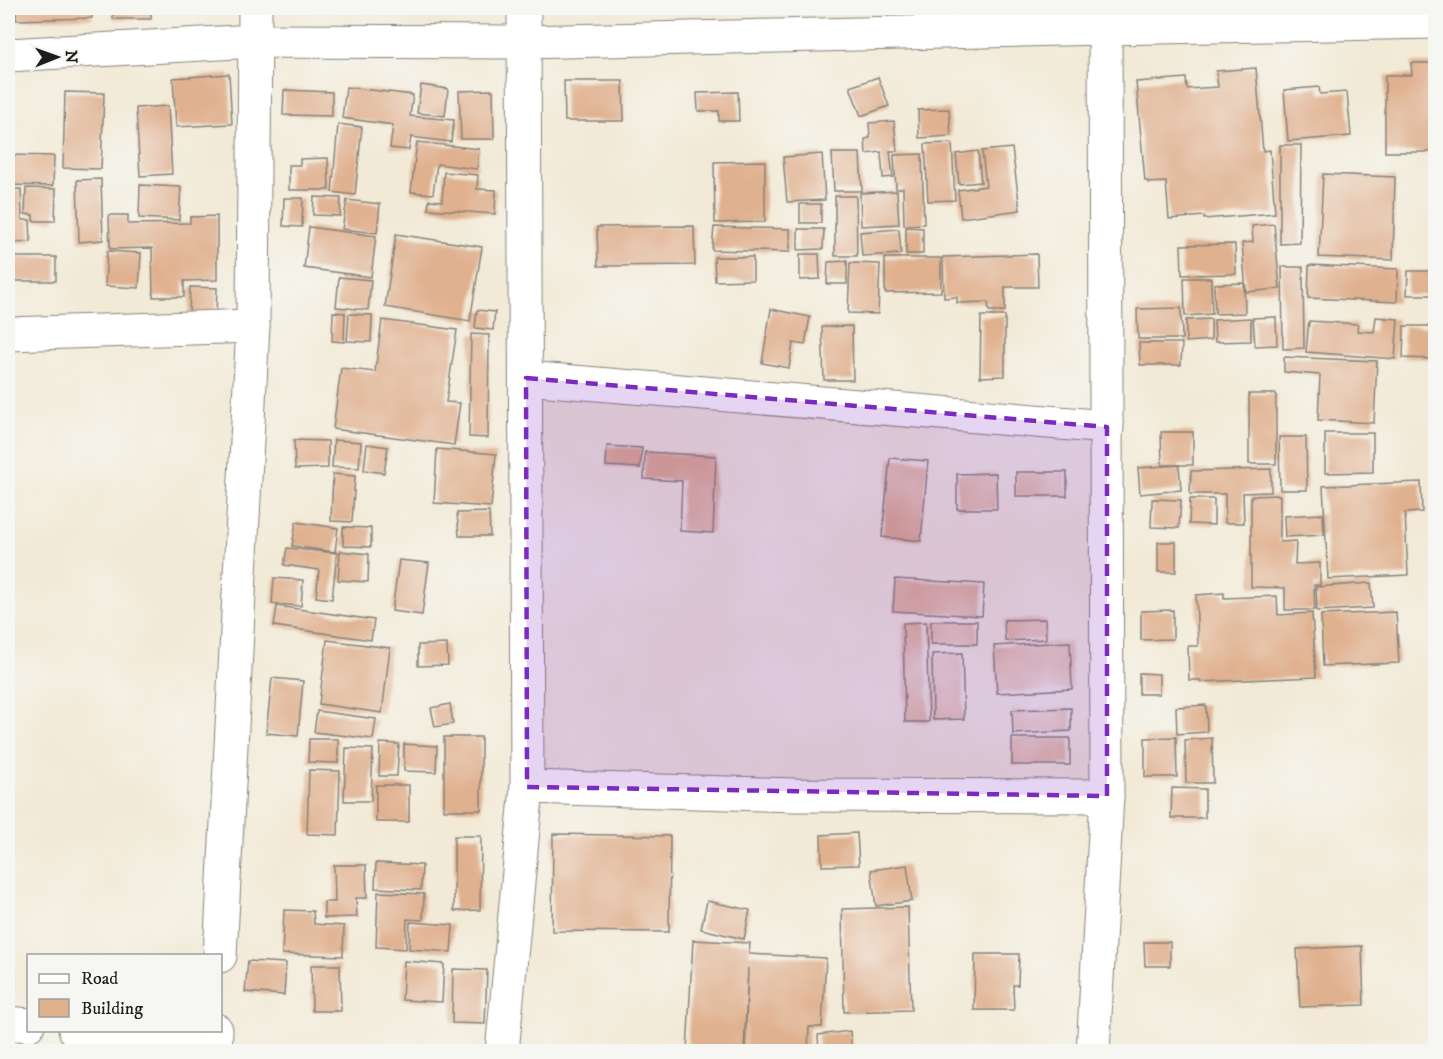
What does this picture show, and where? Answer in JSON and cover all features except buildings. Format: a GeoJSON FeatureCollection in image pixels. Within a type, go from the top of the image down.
{"type":"FeatureCollection","features":[{"type":"Feature","properties":{"kind":"street"},"geometry":{"type":"LineString","coordinates":[[220,954],[253,326],[255,8]]}},
{"type":"Feature","properties":{"kind":"street"},"geometry":{"type":"LineString","coordinates":[[502,1052],[528,787],[524,8]]}},
{"type":"Feature","properties":{"kind":"street"},"geometry":{"type":"LineString","coordinates":[[8,55],[255,41],[524,42],[1105,18],[1436,22]]}},
{"type":"Feature","properties":{"kind":"street"},"geometry":{"type":"LineString","coordinates":[[1093,1052],[1107,796],[1105,18]]}},
{"type":"Feature","properties":{"kind":"street"},"geometry":{"type":"LineString","coordinates":[[8,334],[253,326]]}},
{"type":"Feature","properties":{"kind":"street"},"geometry":{"type":"LineString","coordinates":[[526,378],[1107,427]]}},
{"type":"Feature","properties":{"kind":"street"},"geometry":{"type":"LineString","coordinates":[[528,787],[795,795],[1107,796]]}},
{"type":"Feature","properties":{"kind":"street"},"geometry":{"type":"LineString","coordinates":[[8,1023],[27,1025]]}},
{"type":"Feature","properties":{"kind":"street"},"geometry":{"type":"LineString","coordinates":[[93,1032],[215,1052],[216,1032]]}},
{"type":"Feature","properties":{"kind":"highlighted area"},"geometry":{"type":"Polygon","coordinates":[[[526,378],[1107,427],[1107,796],[527,787],[526,378]]]}}]}
